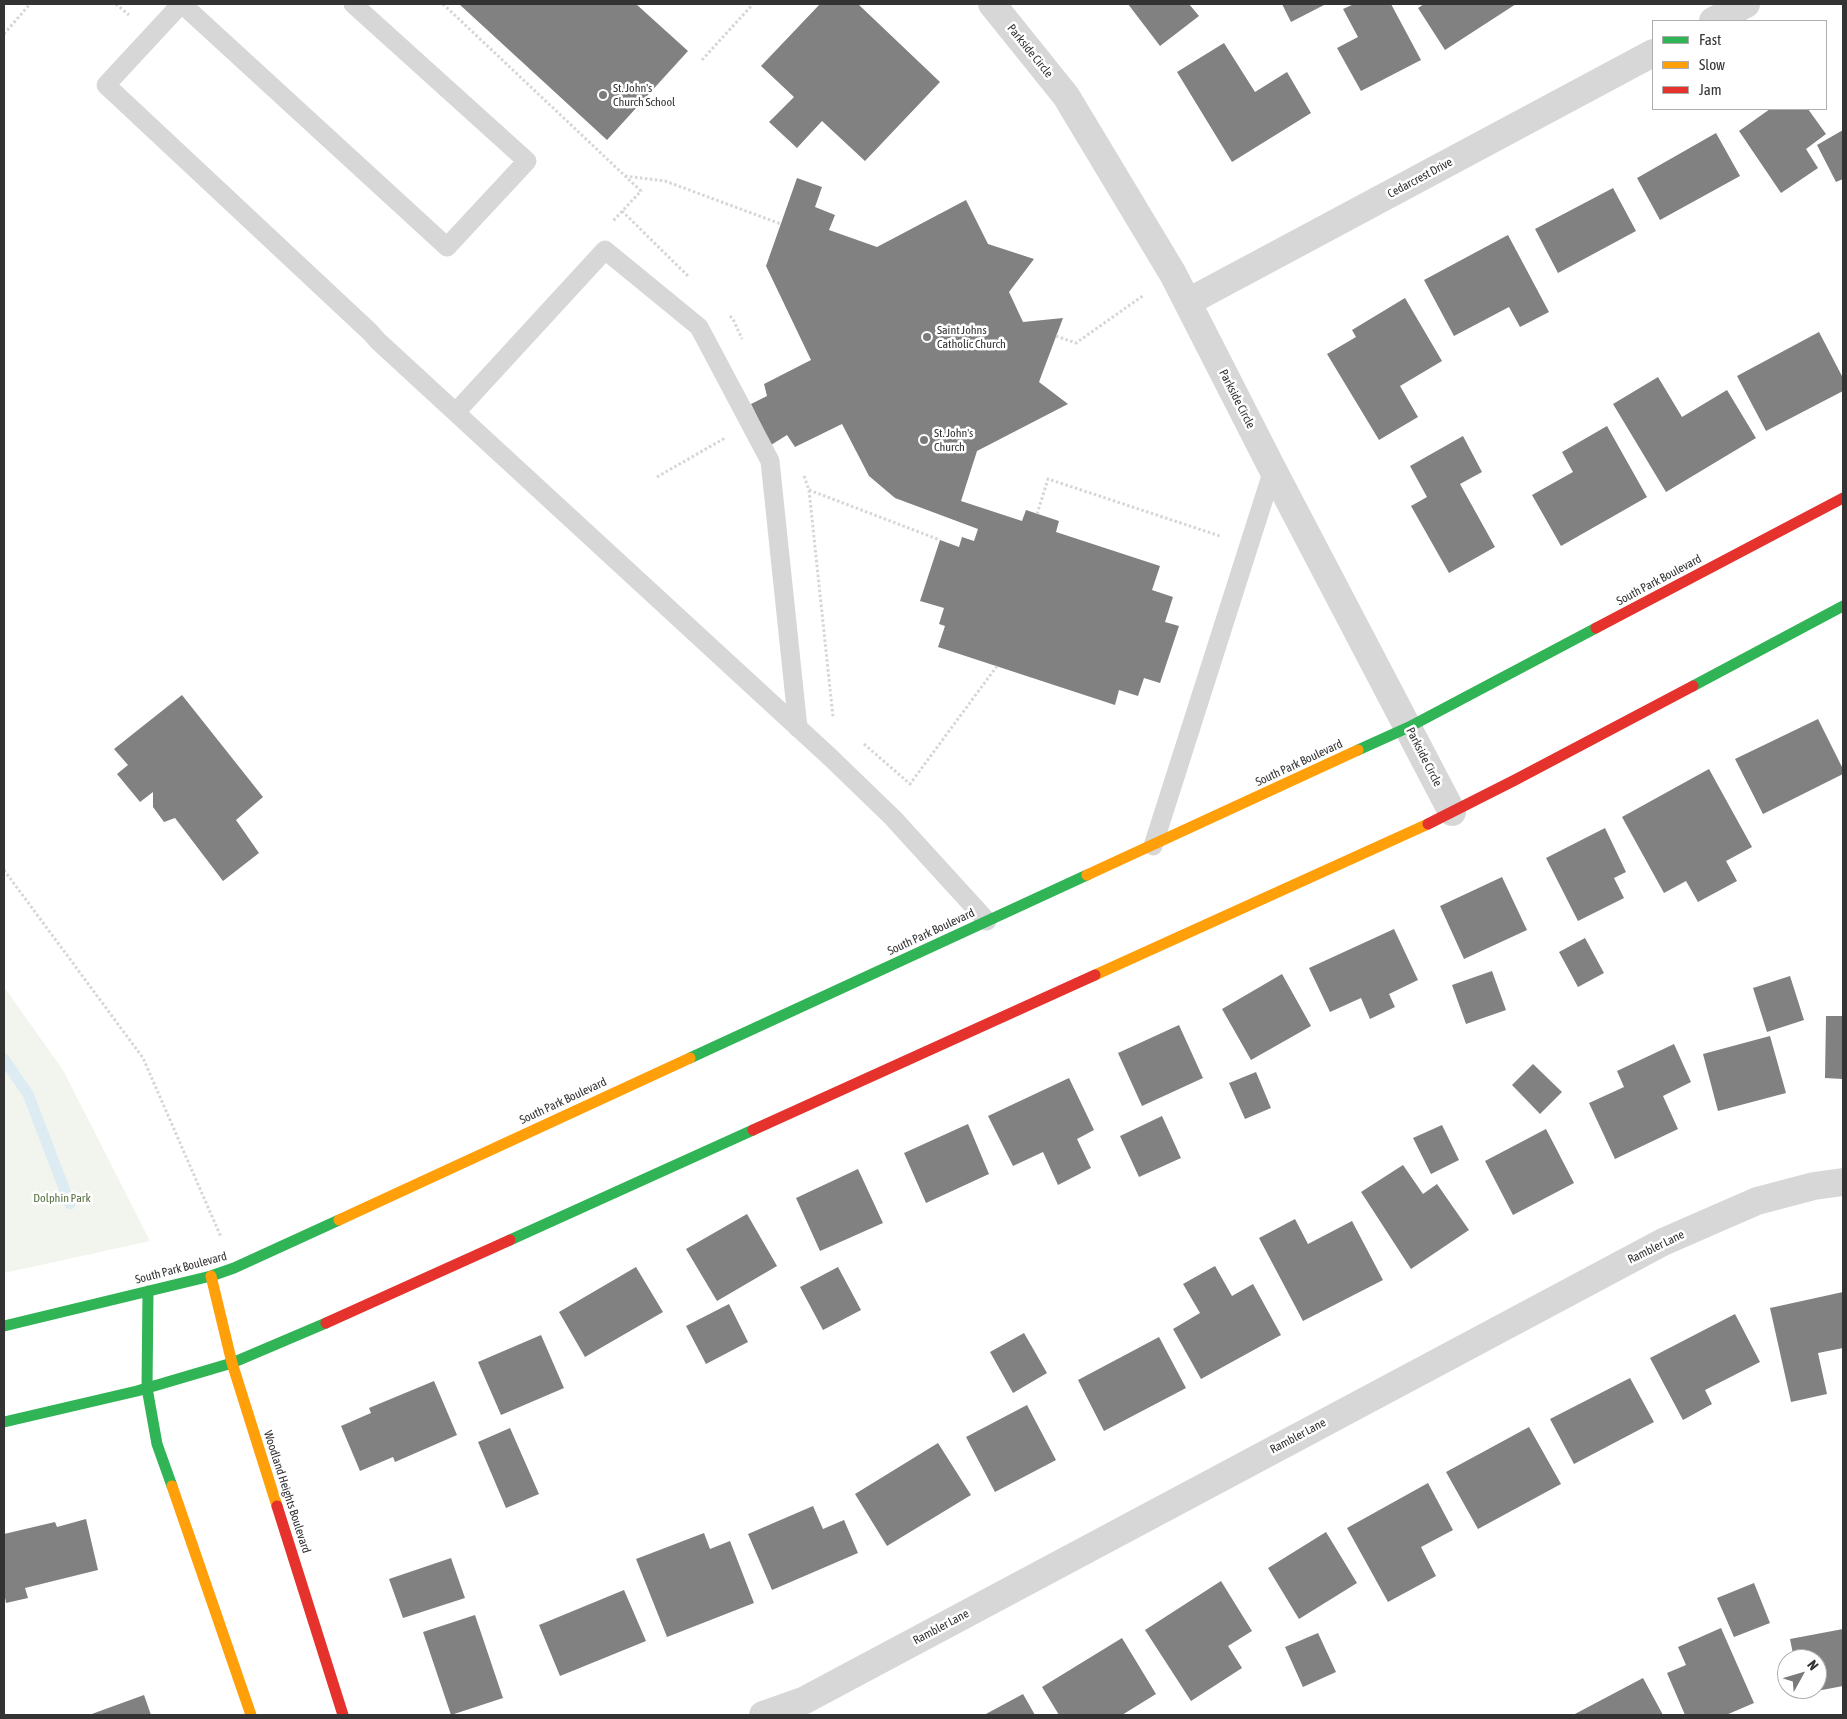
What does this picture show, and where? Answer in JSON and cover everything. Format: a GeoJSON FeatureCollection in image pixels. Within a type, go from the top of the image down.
{"type":"FeatureCollection","features":[{"type":"Feature","properties":{"kind":"street","name":"Parkside Circle"},"geometry":{"type":"LineString","coordinates":[[992,4],[1066,96],[1173,274],[1452,812]]}},
{"type":"Feature","properties":{"kind":"street"},"geometry":{"type":"LineString","coordinates":[[1715,20],[1746,4]]}},
{"type":"Feature","properties":{"kind":"street","name":"Cedarcrest Drive"},"geometry":{"type":"LineString","coordinates":[[1188,302],[1652,54]]}},
{"type":"Feature","properties":{"kind":"street","name":"South Park Boulevard"},"geometry":{"type":"LineString","coordinates":[[4,1326],[211,1276],[234,1268],[1409,727],[1843,498]]}},
{"type":"Feature","properties":{"kind":"street"},"geometry":{"type":"LineString","coordinates":[[4,1422],[147,1388],[232,1363],[300,1335],[1402,836],[1452,812],[1843,606]]}},
{"type":"Feature","properties":{"kind":"street","name":"Rambler Lane"},"geometry":{"type":"LineString","coordinates":[[763,1715],[803,1701],[1663,1242],[1757,1201],[1814,1186],[1843,1182]]}},
{"type":"Feature","properties":{"kind":"street","name":"Woodland Heights Boulevard"},"geometry":{"type":"LineString","coordinates":[[211,1276],[232,1363],[343,1715]]}},
{"type":"Feature","properties":{"kind":"street"},"geometry":{"type":"LineString","coordinates":[[148,1291],[147,1388],[157,1444],[251,1715]]}},
{"type":"Feature","properties":{"kind":"lane"},"geometry":{"type":"LineString","coordinates":[[352,4],[527,161],[447,247],[182,4],[106,85],[893,818],[987,921]]}},
{"type":"Feature","properties":{"kind":"lane"},"geometry":{"type":"LineString","coordinates":[[456,412],[605,250],[699,327],[770,460],[798,728]]}},
{"type":"Feature","properties":{"kind":"lane"},"geometry":{"type":"LineString","coordinates":[[1153,846],[1273,470]]}},
{"type":"Feature","properties":{"kind":"path"},"geometry":{"type":"LineString","coordinates":[[4,34],[30,4]]}},
{"type":"Feature","properties":{"kind":"path"},"geometry":{"type":"LineString","coordinates":[[443,4],[641,191],[613,221]]}},
{"type":"Feature","properties":{"kind":"path"},"geometry":{"type":"LineString","coordinates":[[702,60],[754,4]]}},
{"type":"Feature","properties":{"kind":"path"},"geometry":{"type":"LineString","coordinates":[[625,176],[665,181],[781,224]]}},
{"type":"Feature","properties":{"kind":"path"},"geometry":{"type":"LineString","coordinates":[[1056,336],[1076,343],[1173,274]]}},
{"type":"Feature","properties":{"kind":"path"},"geometry":{"type":"LineString","coordinates":[[657,477],[750,424]]}},
{"type":"Feature","properties":{"kind":"path"},"geometry":{"type":"LineString","coordinates":[[803,473],[809,490],[833,718]]}},
{"type":"Feature","properties":{"kind":"path"},"geometry":{"type":"LineString","coordinates":[[1037,514],[1048,479],[1223,537]]}},
{"type":"Feature","properties":{"kind":"path"},"geometry":{"type":"LineString","coordinates":[[809,490],[940,540]]}},
{"type":"Feature","properties":{"kind":"path"},"geometry":{"type":"LineString","coordinates":[[861,742],[910,784],[998,666]]}},
{"type":"Feature","properties":{"kind":"path"},"geometry":{"type":"LineString","coordinates":[[4,870],[143,1058],[234,1268]]}},
{"type":"Feature","properties":{"kind":"green space","name":"Dolphin Park"},"geometry":{"type":"Polygon","coordinates":[[[4,987],[63,1070],[150,1241],[4,1273],[4,987]]]}},
{"type":"Feature","properties":{"kind":"building","name":"St. John's Church School"},"geometry":{"type":"Polygon","coordinates":[[[459,4],[636,4],[688,51],[607,140],[459,4]]]}},
{"type":"Feature","properties":{"kind":"building"},"geometry":{"type":"Polygon","coordinates":[[[820,4],[858,4],[940,82],[865,161],[822,121],[797,148],[769,122],[794,97],[761,66],[820,4]]]}},
{"type":"Feature","properties":{"kind":"building"},"geometry":{"type":"Polygon","coordinates":[[[1128,4],[1189,4],[1199,16],[1160,46],[1128,4]]]}},
{"type":"Feature","properties":{"kind":"building"},"geometry":{"type":"Polygon","coordinates":[[[1282,4],[1326,4],[1291,22],[1282,4]]]}},
{"type":"Feature","properties":{"kind":"building"},"geometry":{"type":"Polygon","coordinates":[[[1354,4],[1391,4],[1421,60],[1361,91],[1337,48],[1358,37],[1343,9],[1354,4]]]}},
{"type":"Feature","properties":{"kind":"building"},"geometry":{"type":"Polygon","coordinates":[[[1424,4],[1516,4],[1445,50],[1418,8],[1424,4]]]}},
{"type":"Feature","properties":{"kind":"building"},"geometry":{"type":"Polygon","coordinates":[[[1224,43],[1255,92],[1287,72],[1311,113],[1232,162],[1177,72],[1224,43]]]}},
{"type":"Feature","properties":{"kind":"building"},"geometry":{"type":"Polygon","coordinates":[[[1769,110],[1809,110],[1826,134],[1806,149],[1818,168],[1781,193],[1739,131],[1769,110]]]}},
{"type":"Feature","properties":{"kind":"building"},"geometry":{"type":"Polygon","coordinates":[[[1843,130],[1843,179],[1836,182],[1817,145],[1843,130]]]}},
{"type":"Feature","properties":{"kind":"building"},"geometry":{"type":"Polygon","coordinates":[[[1716,133],[1740,176],[1660,220],[1637,178],[1716,133]]]}},
{"type":"Feature","properties":{"kind":"building","name":"St. John's Church"},"geometry":{"type":"Polygon","coordinates":[[[797,178],[822,187],[815,207],[835,215],[829,230],[877,247],[966,200],[988,244],[1034,259],[1009,292],[1023,322],[1063,318],[1039,382],[1068,404],[977,451],[961,501],[1022,521],[1026,510],[1059,521],[1056,532],[1160,566],[1152,590],[1173,597],[1165,622],[1179,626],[1160,683],[1144,678],[1138,696],[1119,690],[1115,705],[938,647],[945,626],[939,624],[944,608],[920,601],[940,540],[959,547],[962,537],[974,541],[978,529],[895,498],[869,476],[842,424],[795,447],[787,435],[771,445],[751,404],[767,396],[764,384],[811,360],[766,266],[797,178]]]}},
{"type":"Feature","properties":{"kind":"building"},"geometry":{"type":"Polygon","coordinates":[[[1613,188],[1636,231],[1558,273],[1535,229],[1613,188]]]}},
{"type":"Feature","properties":{"kind":"building"},"geometry":{"type":"Polygon","coordinates":[[[1508,235],[1549,312],[1520,327],[1509,307],[1454,336],[1424,280],[1508,235]]]}},
{"type":"Feature","properties":{"kind":"building"},"geometry":{"type":"Polygon","coordinates":[[[1405,298],[1442,361],[1400,386],[1418,417],[1379,440],[1327,354],[1356,337],[1352,330],[1405,298]]]}},
{"type":"Feature","properties":{"kind":"building"},"geometry":{"type":"Polygon","coordinates":[[[1819,332],[1843,378],[1843,391],[1766,431],[1737,376],[1819,332]]]}},
{"type":"Feature","properties":{"kind":"building"},"geometry":{"type":"Polygon","coordinates":[[[1658,377],[1682,417],[1727,390],[1756,438],[1666,492],[1613,404],[1658,377]]]}},
{"type":"Feature","properties":{"kind":"building"},"geometry":{"type":"Polygon","coordinates":[[[1607,426],[1647,497],[1561,546],[1532,495],[1573,472],[1562,452],[1607,426]]]}},
{"type":"Feature","properties":{"kind":"building"},"geometry":{"type":"Polygon","coordinates":[[[1463,436],[1482,472],[1460,484],[1495,547],[1449,573],[1411,506],[1427,497],[1410,466],[1463,436]]]}},
{"type":"Feature","properties":{"kind":"building"},"geometry":{"type":"Polygon","coordinates":[[[182,695],[263,797],[236,820],[259,853],[223,881],[175,818],[164,822],[153,807],[153,792],[140,802],[117,774],[128,765],[114,749],[182,695]]]}},
{"type":"Feature","properties":{"kind":"building"},"geometry":{"type":"Polygon","coordinates":[[[1818,719],[1843,769],[1843,774],[1763,814],[1735,759],[1818,719]]]}},
{"type":"Feature","properties":{"kind":"building"},"geometry":{"type":"Polygon","coordinates":[[[1709,769],[1752,847],[1726,861],[1737,881],[1698,902],[1686,881],[1664,893],[1622,817],[1709,769]]]}},
{"type":"Feature","properties":{"kind":"building"},"geometry":{"type":"Polygon","coordinates":[[[1605,828],[1626,872],[1614,878],[1624,898],[1578,921],[1546,858],[1605,828]]]}},
{"type":"Feature","properties":{"kind":"building"},"geometry":{"type":"Polygon","coordinates":[[[1502,877],[1527,930],[1464,959],[1440,906],[1502,877]]]}},
{"type":"Feature","properties":{"kind":"building"},"geometry":{"type":"Polygon","coordinates":[[[1394,929],[1418,980],[1389,994],[1395,1007],[1370,1019],[1361,998],[1330,1012],[1309,968],[1394,929]]]}},
{"type":"Feature","properties":{"kind":"building"},"geometry":{"type":"Polygon","coordinates":[[[1585,938],[1604,973],[1578,987],[1559,952],[1585,938]]]}},
{"type":"Feature","properties":{"kind":"building"},"geometry":{"type":"Polygon","coordinates":[[[1492,971],[1506,1010],[1466,1024],[1452,985],[1492,971]]]}},
{"type":"Feature","properties":{"kind":"building"},"geometry":{"type":"Polygon","coordinates":[[[1282,974],[1311,1026],[1251,1060],[1222,1009],[1282,974]]]}},
{"type":"Feature","properties":{"kind":"building"},"geometry":{"type":"Polygon","coordinates":[[[1790,976],[1804,1020],[1767,1032],[1753,988],[1790,976]]]}},
{"type":"Feature","properties":{"kind":"building"},"geometry":{"type":"Polygon","coordinates":[[[1826,1016],[1843,1016],[1843,1079],[1825,1078],[1826,1016]]]}},
{"type":"Feature","properties":{"kind":"building"},"geometry":{"type":"Polygon","coordinates":[[[1179,1025],[1203,1078],[1142,1106],[1118,1053],[1179,1025]]]}},
{"type":"Feature","properties":{"kind":"building"},"geometry":{"type":"Polygon","coordinates":[[[1770,1036],[1786,1093],[1718,1111],[1703,1054],[1770,1036]]]}},
{"type":"Feature","properties":{"kind":"building"},"geometry":{"type":"Polygon","coordinates":[[[1674,1044],[1691,1082],[1663,1096],[1678,1129],[1615,1159],[1589,1103],[1624,1087],[1617,1071],[1674,1044]]]}},
{"type":"Feature","properties":{"kind":"building"},"geometry":{"type":"Polygon","coordinates":[[[1533,1064],[1562,1092],[1540,1114],[1512,1085],[1533,1064]]]}},
{"type":"Feature","properties":{"kind":"building"},"geometry":{"type":"Polygon","coordinates":[[[1256,1072],[1271,1108],[1245,1119],[1229,1083],[1256,1072]]]}},
{"type":"Feature","properties":{"kind":"building"},"geometry":{"type":"Polygon","coordinates":[[[1069,1078],[1094,1130],[1077,1139],[1091,1168],[1058,1185],[1043,1152],[1013,1166],[988,1116],[1069,1078]]]}},
{"type":"Feature","properties":{"kind":"building"},"geometry":{"type":"Polygon","coordinates":[[[1162,1116],[1181,1158],[1139,1177],[1120,1136],[1162,1116]]]}},
{"type":"Feature","properties":{"kind":"building"},"geometry":{"type":"Polygon","coordinates":[[[968,1124],[989,1174],[926,1203],[904,1153],[968,1124]]]}},
{"type":"Feature","properties":{"kind":"building"},"geometry":{"type":"Polygon","coordinates":[[[1442,1125],[1459,1160],[1431,1174],[1413,1138],[1442,1125]]]}},
{"type":"Feature","properties":{"kind":"building"},"geometry":{"type":"Polygon","coordinates":[[[1546,1129],[1574,1183],[1513,1215],[1485,1161],[1546,1129]]]}},
{"type":"Feature","properties":{"kind":"building"},"geometry":{"type":"Polygon","coordinates":[[[1403,1165],[1423,1194],[1437,1184],[1469,1230],[1411,1269],[1361,1192],[1403,1165]]]}},
{"type":"Feature","properties":{"kind":"building"},"geometry":{"type":"Polygon","coordinates":[[[858,1169],[883,1223],[820,1251],[796,1198],[858,1169]]]}},
{"type":"Feature","properties":{"kind":"building"},"geometry":{"type":"Polygon","coordinates":[[[747,1214],[777,1266],[717,1301],[686,1249],[747,1214]]]}},
{"type":"Feature","properties":{"kind":"building"},"geometry":{"type":"Polygon","coordinates":[[[1295,1219],[1308,1244],[1352,1221],[1383,1280],[1303,1321],[1259,1238],[1295,1219]]]}},
{"type":"Feature","properties":{"kind":"building"},"geometry":{"type":"Polygon","coordinates":[[[1215,1266],[1232,1296],[1253,1284],[1281,1335],[1201,1379],[1173,1329],[1200,1313],[1183,1284],[1215,1266]]]}},
{"type":"Feature","properties":{"kind":"building"},"geometry":{"type":"Polygon","coordinates":[[[636,1267],[663,1312],[585,1357],[559,1312],[636,1267]]]}},
{"type":"Feature","properties":{"kind":"building"},"geometry":{"type":"Polygon","coordinates":[[[838,1267],[861,1310],[823,1330],[800,1287],[838,1267]]]}},
{"type":"Feature","properties":{"kind":"building"},"geometry":{"type":"Polygon","coordinates":[[[1843,1292],[1843,1348],[1818,1353],[1827,1394],[1791,1402],[1770,1308],[1843,1292]]]}},
{"type":"Feature","properties":{"kind":"building"},"geometry":{"type":"Polygon","coordinates":[[[729,1304],[748,1342],[706,1364],[686,1326],[729,1304]]]}},
{"type":"Feature","properties":{"kind":"building"},"geometry":{"type":"Polygon","coordinates":[[[1735,1314],[1760,1362],[1705,1390],[1712,1404],[1683,1420],[1650,1358],[1735,1314]]]}},
{"type":"Feature","properties":{"kind":"building"},"geometry":{"type":"Polygon","coordinates":[[[1024,1333],[1047,1373],[1013,1393],[990,1352],[1024,1333]]]}},
{"type":"Feature","properties":{"kind":"building"},"geometry":{"type":"Polygon","coordinates":[[[541,1335],[564,1388],[501,1415],[478,1362],[541,1335]]]}},
{"type":"Feature","properties":{"kind":"building"},"geometry":{"type":"Polygon","coordinates":[[[1159,1337],[1186,1388],[1104,1431],[1078,1380],[1159,1337]]]}},
{"type":"Feature","properties":{"kind":"building"},"geometry":{"type":"Polygon","coordinates":[[[1630,1378],[1654,1422],[1574,1464],[1550,1419],[1630,1378]]]}},
{"type":"Feature","properties":{"kind":"building"},"geometry":{"type":"Polygon","coordinates":[[[434,1381],[457,1435],[395,1462],[393,1457],[360,1471],[341,1426],[371,1413],[369,1408],[434,1381]]]}},
{"type":"Feature","properties":{"kind":"building"},"geometry":{"type":"Polygon","coordinates":[[[1027,1405],[1056,1460],[995,1492],[966,1437],[1027,1405]]]}},
{"type":"Feature","properties":{"kind":"building"},"geometry":{"type":"Polygon","coordinates":[[[1529,1427],[1561,1484],[1478,1529],[1446,1472],[1529,1427]]]}},
{"type":"Feature","properties":{"kind":"building"},"geometry":{"type":"Polygon","coordinates":[[[510,1428],[539,1494],[506,1508],[478,1442],[510,1428]]]}},
{"type":"Feature","properties":{"kind":"building"},"geometry":{"type":"Polygon","coordinates":[[[938,1443],[971,1495],[887,1546],[855,1494],[938,1443]]]}},
{"type":"Feature","properties":{"kind":"building"},"geometry":{"type":"Polygon","coordinates":[[[1428,1483],[1453,1530],[1421,1547],[1436,1576],[1388,1602],[1347,1528],[1428,1483]]]}},
{"type":"Feature","properties":{"kind":"building"},"geometry":{"type":"Polygon","coordinates":[[[813,1506],[823,1529],[844,1520],[858,1553],[772,1590],[748,1534],[813,1506]]]}},
{"type":"Feature","properties":{"kind":"building"},"geometry":{"type":"Polygon","coordinates":[[[86,1519],[98,1570],[25,1588],[28,1598],[6,1603],[4,1592],[4,1534],[55,1522],[57,1527],[86,1519]]]}},
{"type":"Feature","properties":{"kind":"building"},"geometry":{"type":"Polygon","coordinates":[[[1326,1532],[1357,1583],[1299,1619],[1268,1568],[1326,1532]]]}},
{"type":"Feature","properties":{"kind":"building"},"geometry":{"type":"Polygon","coordinates":[[[704,1533],[710,1549],[730,1541],[754,1603],[667,1637],[636,1559],[704,1533]]]}},
{"type":"Feature","properties":{"kind":"building"},"geometry":{"type":"Polygon","coordinates":[[[451,1558],[465,1598],[403,1618],[389,1579],[451,1558]]]}},
{"type":"Feature","properties":{"kind":"building"},"geometry":{"type":"Polygon","coordinates":[[[1221,1581],[1252,1631],[1228,1646],[1242,1668],[1191,1701],[1145,1630],[1221,1581]]]}},
{"type":"Feature","properties":{"kind":"building"},"geometry":{"type":"Polygon","coordinates":[[[1754,1583],[1770,1623],[1734,1637],[1717,1598],[1754,1583]]]}},
{"type":"Feature","properties":{"kind":"building"},"geometry":{"type":"Polygon","coordinates":[[[624,1590],[646,1641],[560,1676],[539,1625],[624,1590]]]}},
{"type":"Feature","properties":{"kind":"building"},"geometry":{"type":"Polygon","coordinates":[[[475,1615],[503,1698],[451,1715],[423,1632],[475,1615]]]}},
{"type":"Feature","properties":{"kind":"building"},"geometry":{"type":"Polygon","coordinates":[[[1721,1628],[1754,1703],[1726,1715],[1685,1715],[1667,1673],[1686,1665],[1678,1647],[1721,1628]]]}},
{"type":"Feature","properties":{"kind":"building"},"geometry":{"type":"Polygon","coordinates":[[[1843,1629],[1843,1686],[1827,1689],[1827,1649],[1792,1649],[1790,1639],[1843,1629]]]}},
{"type":"Feature","properties":{"kind":"building"},"geometry":{"type":"Polygon","coordinates":[[[1318,1633],[1336,1672],[1303,1687],[1285,1647],[1318,1633]]]}},
{"type":"Feature","properties":{"kind":"building"},"geometry":{"type":"Polygon","coordinates":[[[1122,1638],[1156,1694],[1122,1715],[1059,1715],[1042,1687],[1122,1638]]]}},
{"type":"Feature","properties":{"kind":"building"},"geometry":{"type":"Polygon","coordinates":[[[1643,1678],[1663,1715],[1573,1715],[1643,1678]]]}},
{"type":"Feature","properties":{"kind":"building"},"geometry":{"type":"Polygon","coordinates":[[[1023,1694],[1035,1715],[984,1715],[1023,1694]]]}},
{"type":"Feature","properties":{"kind":"building"},"geometry":{"type":"Polygon","coordinates":[[[144,1695],[151,1715],[89,1715],[144,1695]]]}},
{"type":"Feature","properties":{"kind":"waterway"},"geometry":{"type":"LineString","coordinates":[[4,1059],[28,1094],[70,1204]]}},
{"type":"Feature","properties":{"kind":"traffic: fast"},"geometry":{"type":"LineString","coordinates":[[1693,686],[1843,606]]}},
{"type":"Feature","properties":{"kind":"traffic: fast"},"geometry":{"type":"LineString","coordinates":[[1358,750],[1409,727],[1596,628]]}},
{"type":"Feature","properties":{"kind":"traffic: fast"},"geometry":{"type":"LineString","coordinates":[[690,1058],[1087,875]]}},
{"type":"Feature","properties":{"kind":"traffic: fast"},"geometry":{"type":"LineString","coordinates":[[510,1240],[753,1130]]}},
{"type":"Feature","properties":{"kind":"traffic: fast"},"geometry":{"type":"LineString","coordinates":[[4,1326],[211,1276],[234,1268],[339,1220]]}},
{"type":"Feature","properties":{"kind":"traffic: fast"},"geometry":{"type":"LineString","coordinates":[[148,1291],[147,1388],[157,1444],[172,1486]]}},
{"type":"Feature","properties":{"kind":"traffic: fast"},"geometry":{"type":"LineString","coordinates":[[4,1422],[137,1391],[232,1363],[326,1323]]}},
{"type":"Feature","properties":{"kind":"traffic: slow"},"geometry":{"type":"LineString","coordinates":[[1087,875],[1358,750]]}},
{"type":"Feature","properties":{"kind":"traffic: slow"},"geometry":{"type":"LineString","coordinates":[[1095,975],[1428,824]]}},
{"type":"Feature","properties":{"kind":"traffic: slow"},"geometry":{"type":"LineString","coordinates":[[339,1220],[690,1058]]}},
{"type":"Feature","properties":{"kind":"traffic: slow"},"geometry":{"type":"LineString","coordinates":[[211,1276],[232,1363],[277,1506]]}},
{"type":"Feature","properties":{"kind":"traffic: slow"},"geometry":{"type":"LineString","coordinates":[[172,1486],[251,1715]]}},
{"type":"Feature","properties":{"kind":"traffic: jam"},"geometry":{"type":"LineString","coordinates":[[1596,628],[1843,498]]}},
{"type":"Feature","properties":{"kind":"traffic: jam"},"geometry":{"type":"LineString","coordinates":[[1428,824],[1693,686]]}},
{"type":"Feature","properties":{"kind":"traffic: jam"},"geometry":{"type":"LineString","coordinates":[[753,1130],[1095,975]]}},
{"type":"Feature","properties":{"kind":"traffic: jam"},"geometry":{"type":"LineString","coordinates":[[326,1323],[510,1240]]}},
{"type":"Feature","properties":{"kind":"traffic: jam"},"geometry":{"type":"LineString","coordinates":[[277,1506],[343,1715]]}},
{"type":"Feature","properties":{"kind":"place","name":"St. John's Church School"},"geometry":{"type":"Point","coordinates":[603,95]}},
{"type":"Feature","properties":{"kind":"place","name":"Saint Johns Catholic Church"},"geometry":{"type":"Point","coordinates":[927,337]}},
{"type":"Feature","properties":{"kind":"place","name":"St. John's Church"},"geometry":{"type":"Point","coordinates":[924,440]}}]}
